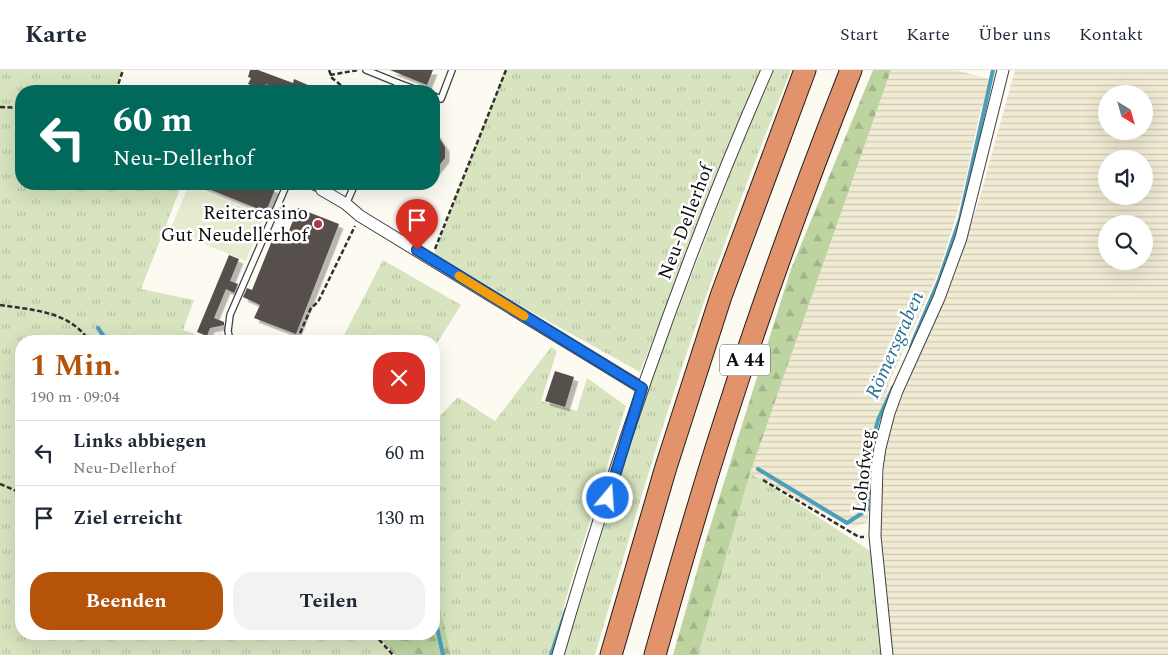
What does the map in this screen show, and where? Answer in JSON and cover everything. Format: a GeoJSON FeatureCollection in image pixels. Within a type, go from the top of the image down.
{"type":"FeatureCollection","features":[{"type":"Feature","properties":{"kind":"highway","name":"A 44"},"geometry":{"type":"LineString","coordinates":[[611,655],[666,467],[722,296],[805,70]]}},
{"type":"Feature","properties":{"kind":"highway","name":"A 44"},"geometry":{"type":"LineString","coordinates":[[655,655],[724,422],[794,217],[851,70]]}},
{"type":"Feature","properties":{"kind":"street","name":"Neu-Dellerhof"},"geometry":{"type":"LineString","coordinates":[[558,655],[642,388],[728,159],[767,70]]}},
{"type":"Feature","properties":{"kind":"street","name":"Lohofweg"},"geometry":{"type":"LineString","coordinates":[[887,655],[875,536],[878,468],[884,430],[897,391],[939,298],[961,238],[1003,70]]}},
{"type":"Feature","properties":{"kind":"street"},"geometry":{"type":"LineString","coordinates":[[322,190],[346,204],[360,216],[642,388]]}},
{"type":"Feature","properties":{"kind":"lane"},"geometry":{"type":"LineString","coordinates":[[366,70],[404,85]]}},
{"type":"Feature","properties":{"kind":"lane"},"geometry":{"type":"LineString","coordinates":[[440,99],[452,70]]}},
{"type":"Feature","properties":{"kind":"lane"},"geometry":{"type":"LineString","coordinates":[[229,335],[230,315],[284,190]]}},
{"type":"Feature","properties":{"kind":"lane"},"geometry":{"type":"LineString","coordinates":[[346,204],[352,190]]}},
{"type":"Feature","properties":{"kind":"path"},"geometry":{"type":"LineString","coordinates":[[118,85],[123,70]]}},
{"type":"Feature","properties":{"kind":"path"},"geometry":{"type":"LineString","coordinates":[[329,70],[334,81],[340,85]]}},
{"type":"Feature","properties":{"kind":"path"},"geometry":{"type":"LineString","coordinates":[[330,75],[358,70]]}},
{"type":"Feature","properties":{"kind":"path"},"geometry":{"type":"LineString","coordinates":[[431,259],[506,70]]}},
{"type":"Feature","properties":{"kind":"path"},"geometry":{"type":"LineString","coordinates":[[0,107],[15,108]]}},
{"type":"Feature","properties":{"kind":"path"},"geometry":{"type":"LineString","coordinates":[[299,335],[311,308],[318,302],[360,216]]}},
{"type":"Feature","properties":{"kind":"path"},"geometry":{"type":"LineString","coordinates":[[0,304],[58,316],[78,328],[84,335]]}},
{"type":"Feature","properties":{"kind":"path"},"geometry":{"type":"LineString","coordinates":[[219,335],[228,331]]}},
{"type":"Feature","properties":{"kind":"path"},"geometry":{"type":"LineString","coordinates":[[763,480],[859,537],[875,536]]}},
{"type":"Feature","properties":{"kind":"path"},"geometry":{"type":"LineString","coordinates":[[0,484],[15,490]]}},
{"type":"Feature","properties":{"kind":"path"},"geometry":{"type":"LineString","coordinates":[[379,640],[393,655]]}},
{"type":"Feature","properties":{"kind":"shaded area"},"geometry":{"type":"Polygon","coordinates":[[[891,70],[956,70],[993,80],[980,112],[961,200],[939,271],[891,378],[872,443],[868,522],[853,528],[757,477],[870,551],[883,655],[698,655],[750,473],[891,70]]]}},
{"type":"Feature","properties":{"kind":"shaded area"},"geometry":{"type":"Polygon","coordinates":[[[1015,70],[1168,70],[1168,655],[891,655],[880,526],[885,456],[891,422],[956,272],[979,200],[1015,70]]]}},
{"type":"Feature","properties":{"kind":"green space"},"geometry":{"type":"Polygon","coordinates":[[[0,70],[122,70],[117,85],[15,85],[15,190],[180,190],[141,289],[194,300],[183,330],[195,334],[15,335],[15,640],[377,640],[391,655],[0,655],[0,70]]]}},
{"type":"Feature","properties":{"kind":"green space"},"geometry":{"type":"Polygon","coordinates":[[[505,70],[763,70],[726,155],[640,372],[433,257],[505,70]]]}},
{"type":"Feature","properties":{"kind":"green space"},"geometry":{"type":"Polygon","coordinates":[[[773,70],[791,70],[728,234],[699,317],[651,464],[595,655],[564,655],[647,391],[734,164],[773,70]]]}},
{"type":"Feature","properties":{"kind":"green space"},"geometry":{"type":"Polygon","coordinates":[[[873,70],[891,70],[750,473],[698,655],[673,655],[705,543],[791,269],[873,70]]]}},
{"type":"Feature","properties":{"kind":"green space"},"geometry":{"type":"Polygon","coordinates":[[[187,190],[202,190],[265,215],[246,261],[170,230],[187,190]]]}},
{"type":"Feature","properties":{"kind":"green space"},"geometry":{"type":"Polygon","coordinates":[[[383,260],[461,305],[440,338],[440,335],[344,335],[383,260]]]}},
{"type":"Feature","properties":{"kind":"green space"},"geometry":{"type":"Polygon","coordinates":[[[551,347],[557,351],[541,401],[577,411],[587,378],[626,406],[550,655],[451,655],[440,606],[440,416],[458,397],[495,421],[551,347]]]}},
{"type":"Feature","properties":{"kind":"green space"},"geometry":{"type":"Polygon","coordinates":[[[750,473],[870,551],[882,655],[698,655],[750,473]]]}},
{"type":"Feature","properties":{"kind":"green space"},"geometry":{"type":"Polygon","coordinates":[[[440,606],[451,655],[395,655],[381,640],[440,640],[440,606]]]}},
{"type":"Feature","properties":{"kind":"building"},"geometry":{"type":"Polygon","coordinates":[[[250,70],[258,70],[293,83],[294,79],[308,85],[251,85],[248,84],[251,78],[248,77],[250,70]]]}},
{"type":"Feature","properties":{"kind":"building"},"geometry":{"type":"Polygon","coordinates":[[[390,70],[433,70],[427,85],[390,70]]]}},
{"type":"Feature","properties":{"kind":"building"},"geometry":{"type":"Polygon","coordinates":[[[440,139],[445,147],[445,158],[440,164],[440,139]]]}},
{"type":"Feature","properties":{"kind":"building"},"geometry":{"type":"Polygon","coordinates":[[[211,190],[275,190],[266,212],[211,190]]]}},
{"type":"Feature","properties":{"kind":"building"},"geometry":{"type":"Polygon","coordinates":[[[298,208],[339,224],[296,334],[254,318],[260,305],[243,297],[247,288],[252,290],[273,238],[284,243],[298,208]]]}},
{"type":"Feature","properties":{"kind":"building"},"geometry":{"type":"Polygon","coordinates":[[[229,255],[239,259],[230,281],[238,284],[234,293],[226,289],[214,318],[224,322],[224,325],[210,328],[207,335],[197,332],[229,255]]]}},
{"type":"Feature","properties":{"kind":"building"},"geometry":{"type":"Polygon","coordinates":[[[555,371],[574,377],[565,407],[545,401],[555,371]]]}},
{"type":"Feature","properties":{"kind":"waterway","name":"Römersgraben"},"geometry":{"type":"LineString","coordinates":[[911,346],[939,280],[960,219],[993,70]]}},
{"type":"Feature","properties":{"kind":"waterway","name":"Römersgraben"},"geometry":{"type":"LineString","coordinates":[[98,328],[103,335]]}},
{"type":"Feature","properties":{"kind":"waterway","name":"Römersgraben"},"geometry":{"type":"LineString","coordinates":[[758,469],[847,523],[867,510],[870,451],[878,420],[893,387]]}},
{"type":"Feature","properties":{"kind":"waterway","name":"Römersgraben"},"geometry":{"type":"LineString","coordinates":[[551,655],[566,610]]}},
{"type":"Feature","properties":{"kind":"waterway","name":"Römersgraben"},"geometry":{"type":"LineString","coordinates":[[440,640],[443,655]]}},
{"type":"Feature","properties":{"kind":"slow traffic"},"geometry":{"type":"LineString","coordinates":[[459,276],[524,316]]}},
{"type":"Feature","properties":{"kind":"place","name":"Reitercasino Gut Neudellerhof"},"geometry":{"type":"Point","coordinates":[318,224]}},
{"type":"Feature","properties":{"kind":"route"},"geometry":{"type":"LineString","coordinates":[[417,250],[642,388],[608,498]]}}]}
